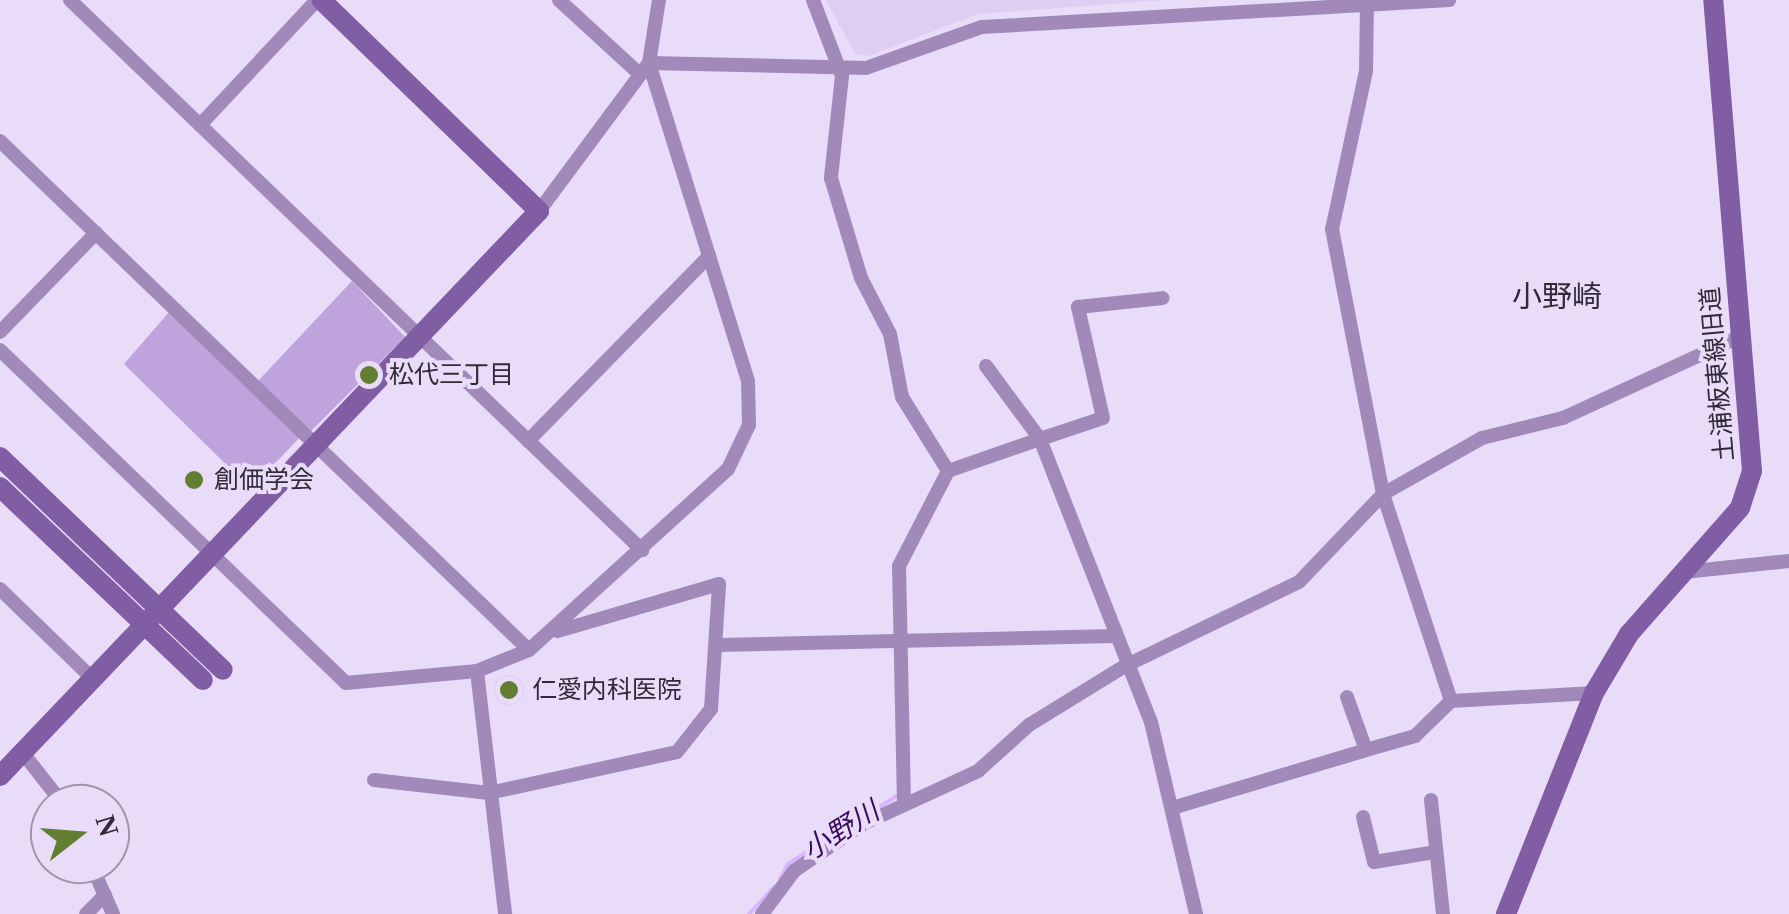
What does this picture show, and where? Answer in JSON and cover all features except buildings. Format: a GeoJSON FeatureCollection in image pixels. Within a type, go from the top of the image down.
{"type":"FeatureCollection","features":[{"type":"Feature","properties":{"kind":"street"},"geometry":{"type":"LineString","coordinates":[[70,0],[642,550]]}},
{"type":"Feature","properties":{"kind":"street"},"geometry":{"type":"LineString","coordinates":[[200,125],[319,0],[539,211]]}},
{"type":"Feature","properties":{"kind":"street"},"geometry":{"type":"LineString","coordinates":[[0,350],[346,684],[477,670],[529,650],[558,630],[728,469],[749,425],[748,381],[642,66],[559,0]]}},
{"type":"Feature","properties":{"kind":"street"},"geometry":{"type":"LineString","coordinates":[[0,776],[539,211],[642,66],[659,0]]}},
{"type":"Feature","properties":{"kind":"street"},"geometry":{"type":"LineString","coordinates":[[813,0],[840,64],[831,178],[861,278],[890,334],[902,397],[948,471]]}},
{"type":"Feature","properties":{"kind":"street"},"geometry":{"type":"LineString","coordinates":[[642,66],[840,64],[866,68],[982,27],[1265,6],[1450,0]]}},
{"type":"Feature","properties":{"kind":"street","name":"土浦板東線旧道"},"geometry":{"type":"LineString","coordinates":[[1506,914],[1594,693],[1684,572],[1740,508],[1752,471],[1713,0]]}},
{"type":"Feature","properties":{"kind":"street"},"geometry":{"type":"LineString","coordinates":[[1367,5],[1366,71],[1332,229],[1383,494],[1451,701]]}},
{"type":"Feature","properties":{"kind":"street"},"geometry":{"type":"LineString","coordinates":[[0,142],[529,650]]}},
{"type":"Feature","properties":{"kind":"street"},"geometry":{"type":"LineString","coordinates":[[0,332],[96,234]]}},
{"type":"Feature","properties":{"kind":"street"},"geometry":{"type":"LineString","coordinates":[[528,441],[709,256]]}},
{"type":"Feature","properties":{"kind":"street"},"geometry":{"type":"LineString","coordinates":[[904,804],[898,566],[948,471],[1103,418],[1078,308],[1162,298]]}},
{"type":"Feature","properties":{"kind":"street"},"geometry":{"type":"LineString","coordinates":[[762,914],[794,871],[904,804],[1011,750],[1029,725],[1125,666],[1299,582],[1383,494],[1482,438],[1563,418],[1739,336]]}},
{"type":"Feature","properties":{"kind":"street"},"geometry":{"type":"LineString","coordinates":[[986,366],[1040,438],[1125,666],[1172,808],[1196,914]]}},
{"type":"Feature","properties":{"kind":"street"},"geometry":{"type":"LineString","coordinates":[[0,457],[152,618],[202,680]]}},
{"type":"Feature","properties":{"kind":"street"},"geometry":{"type":"LineString","coordinates":[[0,487],[152,618],[223,670]]}},
{"type":"Feature","properties":{"kind":"street"},"geometry":{"type":"LineString","coordinates":[[1684,572],[1789,561]]}},
{"type":"Feature","properties":{"kind":"street"},"geometry":{"type":"LineString","coordinates":[[374,780],[489,793],[677,752],[711,709],[719,584],[708,583],[558,630]]}},
{"type":"Feature","properties":{"kind":"street"},"geometry":{"type":"LineString","coordinates":[[0,589],[92,678]]}},
{"type":"Feature","properties":{"kind":"street"},"geometry":{"type":"LineString","coordinates":[[718,644],[1114,636]]}},
{"type":"Feature","properties":{"kind":"street"},"geometry":{"type":"LineString","coordinates":[[477,670],[505,914]]}},
{"type":"Feature","properties":{"kind":"street"},"geometry":{"type":"LineString","coordinates":[[1172,808],[1416,736],[1451,701],[1594,693]]}},
{"type":"Feature","properties":{"kind":"street"},"geometry":{"type":"LineString","coordinates":[[1347,697],[1366,750]]}},
{"type":"Feature","properties":{"kind":"street"},"geometry":{"type":"LineString","coordinates":[[23,753],[47,784]]}},
{"type":"Feature","properties":{"kind":"street"},"geometry":{"type":"LineString","coordinates":[[1431,800],[1443,914]]}},
{"type":"Feature","properties":{"kind":"street"},"geometry":{"type":"LineString","coordinates":[[1363,816],[1374,862],[1436,852]]}},
{"type":"Feature","properties":{"kind":"street"},"geometry":{"type":"LineString","coordinates":[[100,884],[113,914]]}},
{"type":"Feature","properties":{"kind":"street"},"geometry":{"type":"LineString","coordinates":[[86,914],[105,895]]}},
{"type":"Feature","properties":{"kind":"shaded area"},"geometry":{"type":"Polygon","coordinates":[[[826,0],[1165,0],[978,14],[868,56],[855,54],[826,0]]]}},
{"type":"Feature","properties":{"kind":"shaded area"},"geometry":{"type":"Polygon","coordinates":[[[352,281],[405,337],[311,431],[258,381],[352,281]]]}},
{"type":"Feature","properties":{"kind":"shaded area"},"geometry":{"type":"Polygon","coordinates":[[[170,311],[300,437],[251,489],[124,364],[170,311]]]}},
{"type":"Feature","properties":{"kind":"shaded area","name":"仁愛内科医院"},"geometry":{"type":"Polygon","coordinates":[[[509,675],[520,679],[524,690],[520,701],[509,705],[498,701],[494,690],[498,679],[509,675]]]}},
{"type":"Feature","properties":{"kind":"waterway","name":"小野川"},"geometry":{"type":"LineString","coordinates":[[780,879],[788,864],[897,796]]}},
{"type":"Feature","properties":{"kind":"waterway","name":"小野川"},"geometry":{"type":"LineString","coordinates":[[749,914],[774,887]]}},
{"type":"Feature","properties":{"kind":"place","name":"松代三丁目"},"geometry":{"type":"Point","coordinates":[369,375]}},
{"type":"Feature","properties":{"kind":"place","name":"創価学会"},"geometry":{"type":"Point","coordinates":[194,480]}},
{"type":"Feature","properties":{"kind":"place","name":"仁愛内科医院"},"geometry":{"type":"Point","coordinates":[509,690]}},
{"type":"Feature","properties":{"kind":"district","name":"小野崎"},"geometry":{"type":"Point","coordinates":[1557,297]}}]}
